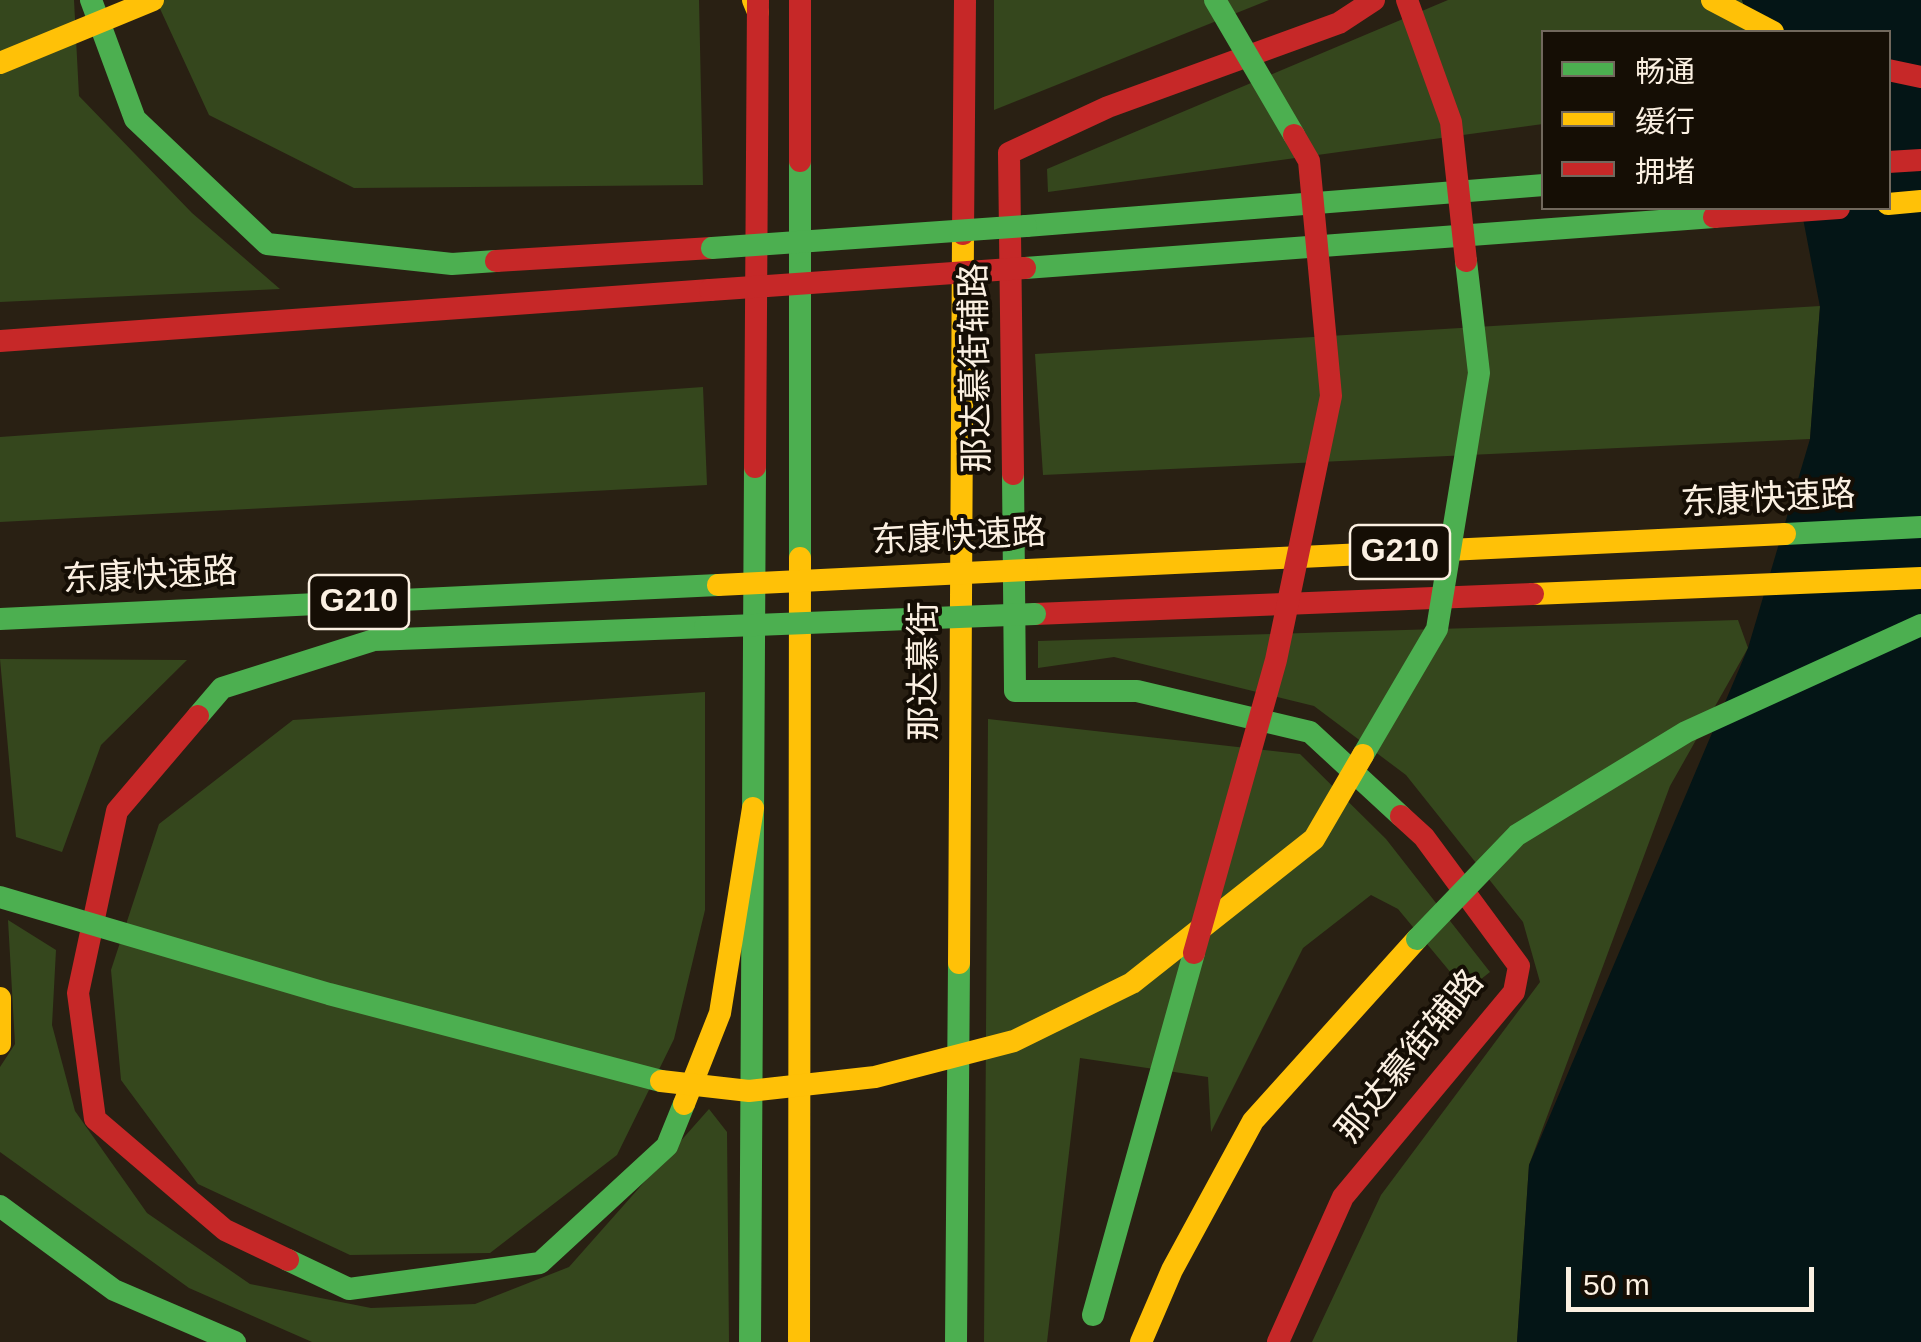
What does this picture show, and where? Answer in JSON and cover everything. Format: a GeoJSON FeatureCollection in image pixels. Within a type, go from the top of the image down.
{"type":"FeatureCollection","features":[{"type":"Feature","properties":{"kind":"main road"},"geometry":{"type":"LineString","coordinates":[[91,0],[134,119],[267,244],[452,264],[1026,226],[1541,185]]}},
{"type":"Feature","properties":{"kind":"main road"},"geometry":{"type":"LineString","coordinates":[[0,64],[152,0]]}},
{"type":"Feature","properties":{"kind":"main road"},"geometry":{"type":"LineString","coordinates":[[799,1342],[800,0]]}},
{"type":"Feature","properties":{"kind":"main road","name":"那达慕街"},"geometry":{"type":"LineString","coordinates":[[956,1342],[965,0]]}},
{"type":"Feature","properties":{"kind":"main road"},"geometry":{"type":"LineString","coordinates":[[1087,1342],[1276,660],[1331,396],[1309,161],[1215,0]]}},
{"type":"Feature","properties":{"kind":"main road","name":"那达慕街辅路"},"geometry":{"type":"LineString","coordinates":[[1278,1342],[1342,1198],[1514,992],[1519,966],[1424,837],[1310,732],[1136,691],[1015,691],[1009,153],[1108,108],[1340,24],[1374,0]]}},
{"type":"Feature","properties":{"kind":"main road"},"geometry":{"type":"LineString","coordinates":[[0,897],[328,994],[638,1078],[750,1091],[875,1077],[1014,1041],[1132,983],[1314,839],[1437,629],[1479,373],[1451,122],[1406,0]]}},
{"type":"Feature","properties":{"kind":"main road"},"geometry":{"type":"LineString","coordinates":[[1712,0],[1768,30]]}},
{"type":"Feature","properties":{"kind":"main road"},"geometry":{"type":"LineString","coordinates":[[750,1342],[757,4]]}},
{"type":"Feature","properties":{"kind":"main road"},"geometry":{"type":"LineString","coordinates":[[1891,71],[1921,78]]}},
{"type":"Feature","properties":{"kind":"main road"},"geometry":{"type":"LineString","coordinates":[[1891,162],[1921,160]]}},
{"type":"Feature","properties":{"kind":"main road"},"geometry":{"type":"LineString","coordinates":[[1891,204],[1921,201]]}},
{"type":"Feature","properties":{"kind":"main road"},"geometry":{"type":"LineString","coordinates":[[0,342],[1811,210]]}},
{"type":"Feature","properties":{"kind":"main road","name":"东康快速路"},"geometry":{"type":"LineString","coordinates":[[0,619],[1921,528]]}},
{"type":"Feature","properties":{"kind":"main road"},"geometry":{"type":"LineString","coordinates":[[753,808],[720,1012],[668,1146],[540,1263],[348,1289],[225,1230],[95,1119],[78,993],[117,811],[222,688],[374,640],[1921,578]]}},
{"type":"Feature","properties":{"kind":"main road"},"geometry":{"type":"LineString","coordinates":[[1141,1342],[1172,1270],[1253,1121],[1417,939],[1518,835],[1686,732],[1921,625]]}},
{"type":"Feature","properties":{"kind":"main road"},"geometry":{"type":"LineString","coordinates":[[0,998],[0,1044]]}},
{"type":"Feature","properties":{"kind":"main road"},"geometry":{"type":"LineString","coordinates":[[0,1206],[114,1290],[235,1342]]}},
{"type":"Feature","properties":{"kind":"green space"},"geometry":{"type":"Polygon","coordinates":[[[0,0],[74,0],[79,96],[192,213],[280,289],[0,302],[0,0]]]}},
{"type":"Feature","properties":{"kind":"green space"},"geometry":{"type":"Polygon","coordinates":[[[156,0],[699,0],[703,185],[354,188],[209,115],[156,0]]]}},
{"type":"Feature","properties":{"kind":"green space"},"geometry":{"type":"Polygon","coordinates":[[[994,0],[1269,0],[994,110],[994,0]]]}},
{"type":"Feature","properties":{"kind":"green space"},"geometry":{"type":"Polygon","coordinates":[[[1448,0],[1742,0],[1752,30],[1541,30],[1541,124],[1048,192],[1047,169],[1448,0]]]}},
{"type":"Feature","properties":{"kind":"green space"},"geometry":{"type":"Polygon","coordinates":[[[1820,306],[1810,439],[1043,475],[1035,354],[1820,306]]]}},
{"type":"Feature","properties":{"kind":"green space"},"geometry":{"type":"Polygon","coordinates":[[[703,387],[707,485],[0,522],[0,437],[703,387]]]}},
{"type":"Feature","properties":{"kind":"green space"},"geometry":{"type":"Polygon","coordinates":[[[1738,620],[1748,648],[1670,786],[1529,1165],[1517,1342],[1312,1342],[1381,1195],[1540,982],[1523,922],[1406,775],[1314,706],[1114,657],[1038,668],[1038,641],[1738,620]]]}},
{"type":"Feature","properties":{"kind":"green space"},"geometry":{"type":"Polygon","coordinates":[[[0,659],[187,660],[101,745],[62,852],[16,837],[0,659]]]}},
{"type":"Feature","properties":{"kind":"green space"},"geometry":{"type":"Polygon","coordinates":[[[705,692],[705,910],[674,1039],[617,1155],[490,1253],[350,1255],[198,1184],[121,1080],[111,970],[159,824],[293,720],[705,692]]]}},
{"type":"Feature","properties":{"kind":"green space"},"geometry":{"type":"Polygon","coordinates":[[[988,719],[1300,754],[1386,839],[1490,972],[1466,991],[1398,909],[1371,895],[1303,948],[1211,1132],[1208,1077],[1080,1058],[1047,1342],[984,1342],[988,719]]]}},
{"type":"Feature","properties":{"kind":"green space"},"geometry":{"type":"Polygon","coordinates":[[[8,920],[56,950],[52,1025],[75,1111],[147,1213],[250,1284],[371,1308],[475,1304],[569,1267],[709,1109],[727,1132],[729,1342],[312,1342],[189,1288],[0,1152],[0,1067],[15,1044],[8,920]]]}},
{"type":"Feature","properties":{"kind":"shaded area"},"geometry":{"type":"Polygon","coordinates":[[[1742,0],[1921,0],[1921,1342],[1517,1342],[1529,1165],[1748,648],[1810,439],[1820,307],[1801,210],[1891,210],[1891,30],[1752,30],[1742,0]]]}},
{"type":"Feature","properties":{"kind":"traffic: fast"},"geometry":{"type":"LineString","coordinates":[[91,0],[135,119],[267,244],[452,264],[496,261]]}},
{"type":"Feature","properties":{"kind":"traffic: fast"},"geometry":{"type":"LineString","coordinates":[[1215,0],[1294,135]]}},
{"type":"Feature","properties":{"kind":"traffic: fast"},"geometry":{"type":"LineString","coordinates":[[800,161],[800,558]]}},
{"type":"Feature","properties":{"kind":"traffic: fast"},"geometry":{"type":"LineString","coordinates":[[1026,226],[1541,185]]}},
{"type":"Feature","properties":{"kind":"traffic: fast"},"geometry":{"type":"LineString","coordinates":[[1025,268],[1714,217]]}},
{"type":"Feature","properties":{"kind":"traffic: fast"},"geometry":{"type":"LineString","coordinates":[[712,248],[1026,226]]}},
{"type":"Feature","properties":{"kind":"traffic: fast"},"geometry":{"type":"LineString","coordinates":[[1363,755],[1437,629],[1479,373],[1466,261]]}},
{"type":"Feature","properties":{"kind":"traffic: fast"},"geometry":{"type":"LineString","coordinates":[[750,1342],[755,467]]}},
{"type":"Feature","properties":{"kind":"traffic: fast"},"geometry":{"type":"LineString","coordinates":[[1013,474],[1015,691],[1137,691],[1310,732],[1401,816]]}},
{"type":"Feature","properties":{"kind":"traffic: fast"},"geometry":{"type":"LineString","coordinates":[[1785,534],[1921,527]]}},
{"type":"Feature","properties":{"kind":"traffic: fast"},"geometry":{"type":"LineString","coordinates":[[0,619],[718,585]]}},
{"type":"Feature","properties":{"kind":"traffic: fast"},"geometry":{"type":"LineString","coordinates":[[705,627],[1035,614]]}},
{"type":"Feature","properties":{"kind":"traffic: fast"},"geometry":{"type":"LineString","coordinates":[[1417,939],[1517,835],[1686,732],[1921,625]]}},
{"type":"Feature","properties":{"kind":"traffic: fast"},"geometry":{"type":"LineString","coordinates":[[198,716],[222,688],[374,640],[705,627]]}},
{"type":"Feature","properties":{"kind":"traffic: fast"},"geometry":{"type":"LineString","coordinates":[[0,897],[329,994],[661,1081]]}},
{"type":"Feature","properties":{"kind":"traffic: fast"},"geometry":{"type":"LineString","coordinates":[[1093,1315],[1194,953]]}},
{"type":"Feature","properties":{"kind":"traffic: fast"},"geometry":{"type":"LineString","coordinates":[[956,1342],[959,963]]}},
{"type":"Feature","properties":{"kind":"traffic: fast"},"geometry":{"type":"LineString","coordinates":[[288,1260],[349,1289],[540,1263],[667,1146],[684,1104]]}},
{"type":"Feature","properties":{"kind":"traffic: fast"},"geometry":{"type":"LineString","coordinates":[[0,1206],[114,1290],[235,1342]]}},
{"type":"Feature","properties":{"kind":"traffic: slow"},"geometry":{"type":"LineString","coordinates":[[0,63],[153,0]]}},
{"type":"Feature","properties":{"kind":"traffic: slow"},"geometry":{"type":"LineString","coordinates":[[753,0],[758,12]]}},
{"type":"Feature","properties":{"kind":"traffic: slow"},"geometry":{"type":"LineString","coordinates":[[1712,0],[1769,30]]}},
{"type":"Feature","properties":{"kind":"traffic: slow"},"geometry":{"type":"LineString","coordinates":[[1891,204],[1921,201]]}},
{"type":"Feature","properties":{"kind":"traffic: slow"},"geometry":{"type":"LineString","coordinates":[[959,963],[963,234]]}},
{"type":"Feature","properties":{"kind":"traffic: slow"},"geometry":{"type":"LineString","coordinates":[[1027,570],[1785,534]]}},
{"type":"Feature","properties":{"kind":"traffic: slow"},"geometry":{"type":"LineString","coordinates":[[799,1342],[800,558]]}},
{"type":"Feature","properties":{"kind":"traffic: slow"},"geometry":{"type":"LineString","coordinates":[[718,585],[1027,570]]}},
{"type":"Feature","properties":{"kind":"traffic: slow"},"geometry":{"type":"LineString","coordinates":[[1533,594],[1921,578]]}},
{"type":"Feature","properties":{"kind":"traffic: slow"},"geometry":{"type":"LineString","coordinates":[[661,1081],[749,1091],[875,1077],[1014,1041],[1132,983],[1314,839],[1363,755]]}},
{"type":"Feature","properties":{"kind":"traffic: slow"},"geometry":{"type":"LineString","coordinates":[[684,1104],[720,1013],[753,808]]}},
{"type":"Feature","properties":{"kind":"traffic: slow"},"geometry":{"type":"LineString","coordinates":[[1141,1342],[1172,1270],[1253,1121],[1417,939]]}},
{"type":"Feature","properties":{"kind":"traffic: slow"},"geometry":{"type":"LineString","coordinates":[[0,998],[0,1044]]}},
{"type":"Feature","properties":{"kind":"traffic: jam"},"geometry":{"type":"LineString","coordinates":[[755,467],[758,0]]}},
{"type":"Feature","properties":{"kind":"traffic: jam"},"geometry":{"type":"LineString","coordinates":[[800,0],[800,161]]}},
{"type":"Feature","properties":{"kind":"traffic: jam"},"geometry":{"type":"LineString","coordinates":[[963,234],[965,0]]}},
{"type":"Feature","properties":{"kind":"traffic: jam"},"geometry":{"type":"LineString","coordinates":[[1013,474],[1009,153],[1108,107],[1339,23],[1374,0]]}},
{"type":"Feature","properties":{"kind":"traffic: jam"},"geometry":{"type":"LineString","coordinates":[[1407,0],[1451,122],[1466,261]]}},
{"type":"Feature","properties":{"kind":"traffic: jam"},"geometry":{"type":"LineString","coordinates":[[1891,71],[1921,77]]}},
{"type":"Feature","properties":{"kind":"traffic: jam"},"geometry":{"type":"LineString","coordinates":[[1194,953],[1276,660],[1331,396],[1309,161],[1294,135]]}},
{"type":"Feature","properties":{"kind":"traffic: jam"},"geometry":{"type":"LineString","coordinates":[[1891,162],[1921,160]]}},
{"type":"Feature","properties":{"kind":"traffic: jam"},"geometry":{"type":"LineString","coordinates":[[1714,217],[1811,210]]}},
{"type":"Feature","properties":{"kind":"traffic: jam"},"geometry":{"type":"LineString","coordinates":[[496,261],[712,248]]}},
{"type":"Feature","properties":{"kind":"traffic: jam"},"geometry":{"type":"LineString","coordinates":[[710,290],[1025,268]]}},
{"type":"Feature","properties":{"kind":"traffic: jam"},"geometry":{"type":"LineString","coordinates":[[0,341],[710,290]]}},
{"type":"Feature","properties":{"kind":"traffic: jam"},"geometry":{"type":"LineString","coordinates":[[1035,614],[1533,594]]}},
{"type":"Feature","properties":{"kind":"traffic: jam"},"geometry":{"type":"LineString","coordinates":[[198,716],[117,811],[78,993],[95,1119],[225,1230],[288,1260]]}},
{"type":"Feature","properties":{"kind":"traffic: jam"},"geometry":{"type":"LineString","coordinates":[[1278,1342],[1343,1197],[1514,992],[1519,966],[1424,837],[1401,816]]}}]}
